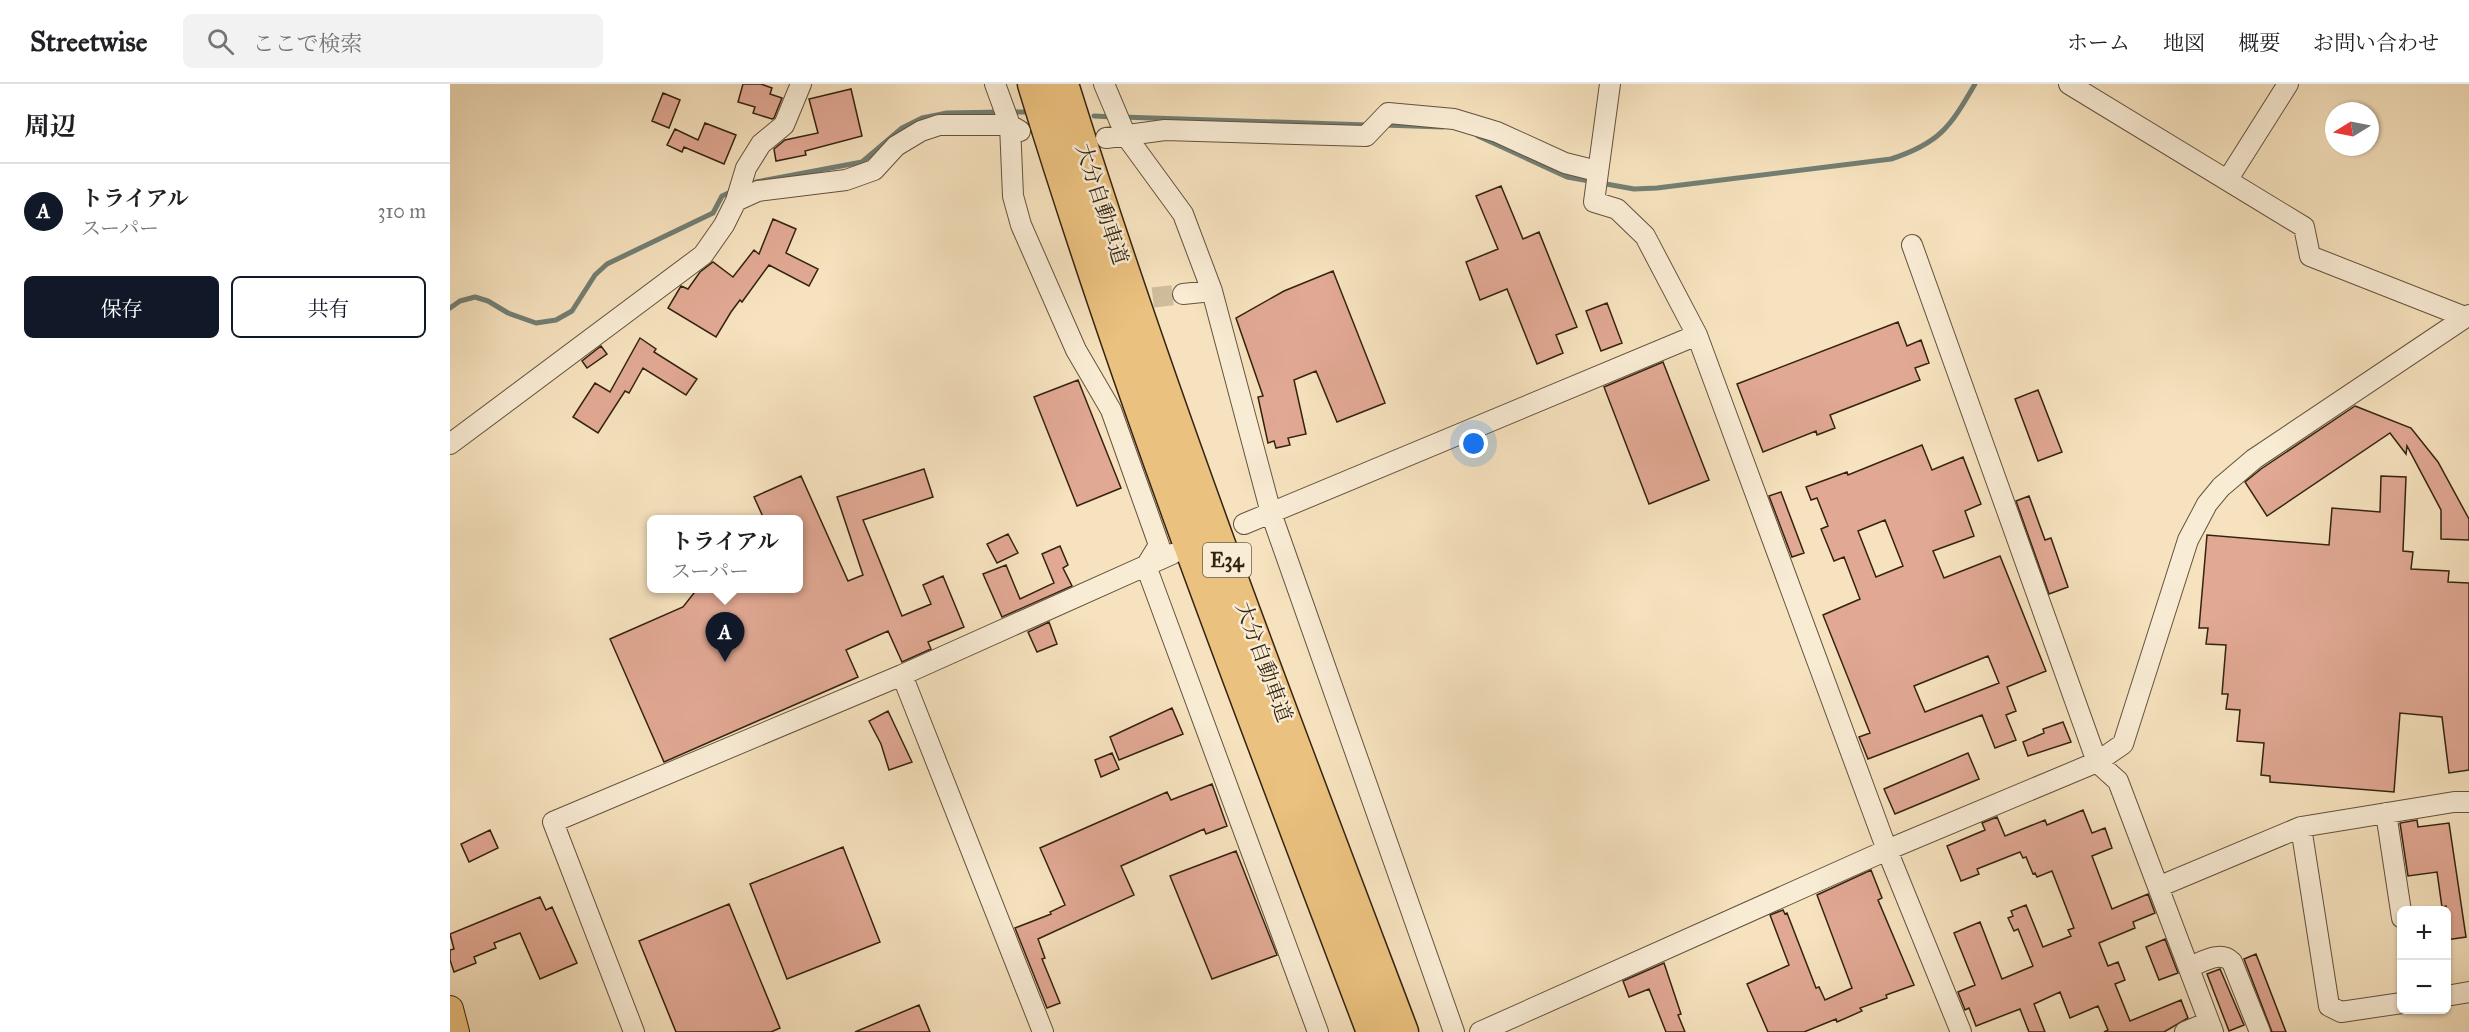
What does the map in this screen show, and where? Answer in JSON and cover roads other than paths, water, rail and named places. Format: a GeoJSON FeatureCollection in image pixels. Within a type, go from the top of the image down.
{"type":"FeatureCollection","features":[{"type":"Feature","properties":{"kind":"highway","name":"大分自動車道"},"geometry":{"type":"LineString","coordinates":[[1033,84],[1059,168],[1179,515],[1372,1032]]}},
{"type":"Feature","properties":{"kind":"highway","name":"大分自動車道"},"geometry":{"type":"LineString","coordinates":[[1063,84],[1141,322],[1210,515],[1402,1032]]}},
{"type":"Feature","properties":{"kind":"main road"},"geometry":{"type":"LineString","coordinates":[[450,1009],[456,1032]]}},
{"type":"Feature","properties":{"kind":"street"},"geometry":{"type":"LineString","coordinates":[[450,444],[703,255],[724,225],[738,194],[746,168],[761,144],[784,125],[801,84]]}},
{"type":"Feature","properties":{"kind":"street"},"geometry":{"type":"LineString","coordinates":[[995,84],[1011,121],[1012,196],[1021,225],[1076,350],[1111,410],[1159,545],[1146,566]]}},
{"type":"Feature","properties":{"kind":"street"},"geometry":{"type":"LineString","coordinates":[[1104,84],[1120,123],[1183,214],[1212,291],[1271,513],[1454,1032]]}},
{"type":"Feature","properties":{"kind":"street"},"geometry":{"type":"LineString","coordinates":[[1610,84],[1594,202],[1617,209],[1645,236],[1697,334],[1887,850],[1960,1032]]}},
{"type":"Feature","properties":{"kind":"street"},"geometry":{"type":"LineString","coordinates":[[2069,84],[2304,227],[2310,256],[2467,316]]}},
{"type":"Feature","properties":{"kind":"street"},"geometry":{"type":"LineString","coordinates":[[2228,179],[2288,84]]}},
{"type":"Feature","properties":{"kind":"street"},"geometry":{"type":"LineString","coordinates":[[1120,123],[1165,130],[1366,136],[1388,113],[1454,119],[1497,132],[1565,163],[1596,182]]}},
{"type":"Feature","properties":{"kind":"street"},"geometry":{"type":"LineString","coordinates":[[738,194],[846,180],[874,170],[897,146],[921,130],[939,125],[1011,121]]}},
{"type":"Feature","properties":{"kind":"street"},"geometry":{"type":"LineString","coordinates":[[1106,138],[1120,123]]}},
{"type":"Feature","properties":{"kind":"street"},"geometry":{"type":"LineString","coordinates":[[1912,245],[2097,762],[2118,781],[2211,1027],[2185,1032]]}},
{"type":"Feature","properties":{"kind":"street"},"geometry":{"type":"LineString","coordinates":[[1183,294],[1212,291]]}},
{"type":"Feature","properties":{"kind":"street"},"geometry":{"type":"LineString","coordinates":[[1480,1032],[1887,850],[2097,762],[2123,744],[2188,540],[2207,504],[2221,487],[2254,459],[2467,316]]}},
{"type":"Feature","properties":{"kind":"street"},"geometry":{"type":"LineString","coordinates":[[1244,524],[1697,334]]}},
{"type":"Feature","properties":{"kind":"street"},"geometry":{"type":"LineString","coordinates":[[634,1032],[553,822],[902,675],[1172,554]]}},
{"type":"Feature","properties":{"kind":"street"},"geometry":{"type":"LineString","coordinates":[[1146,566],[1318,1032]]}},
{"type":"Feature","properties":{"kind":"street"},"geometry":{"type":"LineString","coordinates":[[902,675],[1043,1032]]}},
{"type":"Feature","properties":{"kind":"street"},"geometry":{"type":"LineString","coordinates":[[2158,887],[2301,827],[2386,813],[2469,804]]}},
{"type":"Feature","properties":{"kind":"street"},"geometry":{"type":"LineString","coordinates":[[2386,813],[2400,906]]}},
{"type":"Feature","properties":{"kind":"street"},"geometry":{"type":"LineString","coordinates":[[2301,827],[2329,1006],[2341,1012],[2397,1004]]}},
{"type":"Feature","properties":{"kind":"street"},"geometry":{"type":"LineString","coordinates":[[2189,967],[2220,956],[2227,957],[2232,962],[2260,1032]]}},
{"type":"Feature","properties":{"kind":"street"},"geometry":{"type":"LineString","coordinates":[[2451,995],[2469,992]]}},
{"type":"Feature","properties":{"kind":"waterway"},"geometry":{"type":"LineString","coordinates":[[1478,136],[1567,177],[1634,189],[1657,188],[1891,159],[1921,147],[1942,132],[1958,112],[1975,84]]}},
{"type":"Feature","properties":{"kind":"waterway"},"geometry":{"type":"LineString","coordinates":[[756,182],[862,162],[902,128],[922,118],[947,113],[1002,112]]}},
{"type":"Feature","properties":{"kind":"waterway"},"geometry":{"type":"LineString","coordinates":[[1011,112],[1032,112]]}},
{"type":"Feature","properties":{"kind":"waterway"},"geometry":{"type":"LineString","coordinates":[[1094,116],[1113,117]]}},
{"type":"Feature","properties":{"kind":"waterway"},"geometry":{"type":"LineString","coordinates":[[1122,117],[1368,125]]}},
{"type":"Feature","properties":{"kind":"waterway"},"geometry":{"type":"LineString","coordinates":[[1383,125],[1443,127]]}},
{"type":"Feature","properties":{"kind":"waterway"},"geometry":{"type":"LineString","coordinates":[[450,308],[460,301],[475,297],[536,323],[556,320],[572,311],[595,275],[607,264],[713,213],[722,196],[733,191]]}},
{"type":"Feature","properties":{"kind":"tunnel"},"geometry":{"type":"LineString","coordinates":[[1123,301],[1183,294]]}},
{"type":"Feature","properties":{"kind":"place","name":"トライアル"},"geometry":{"type":"Point","coordinates":[725,662]}}]}
